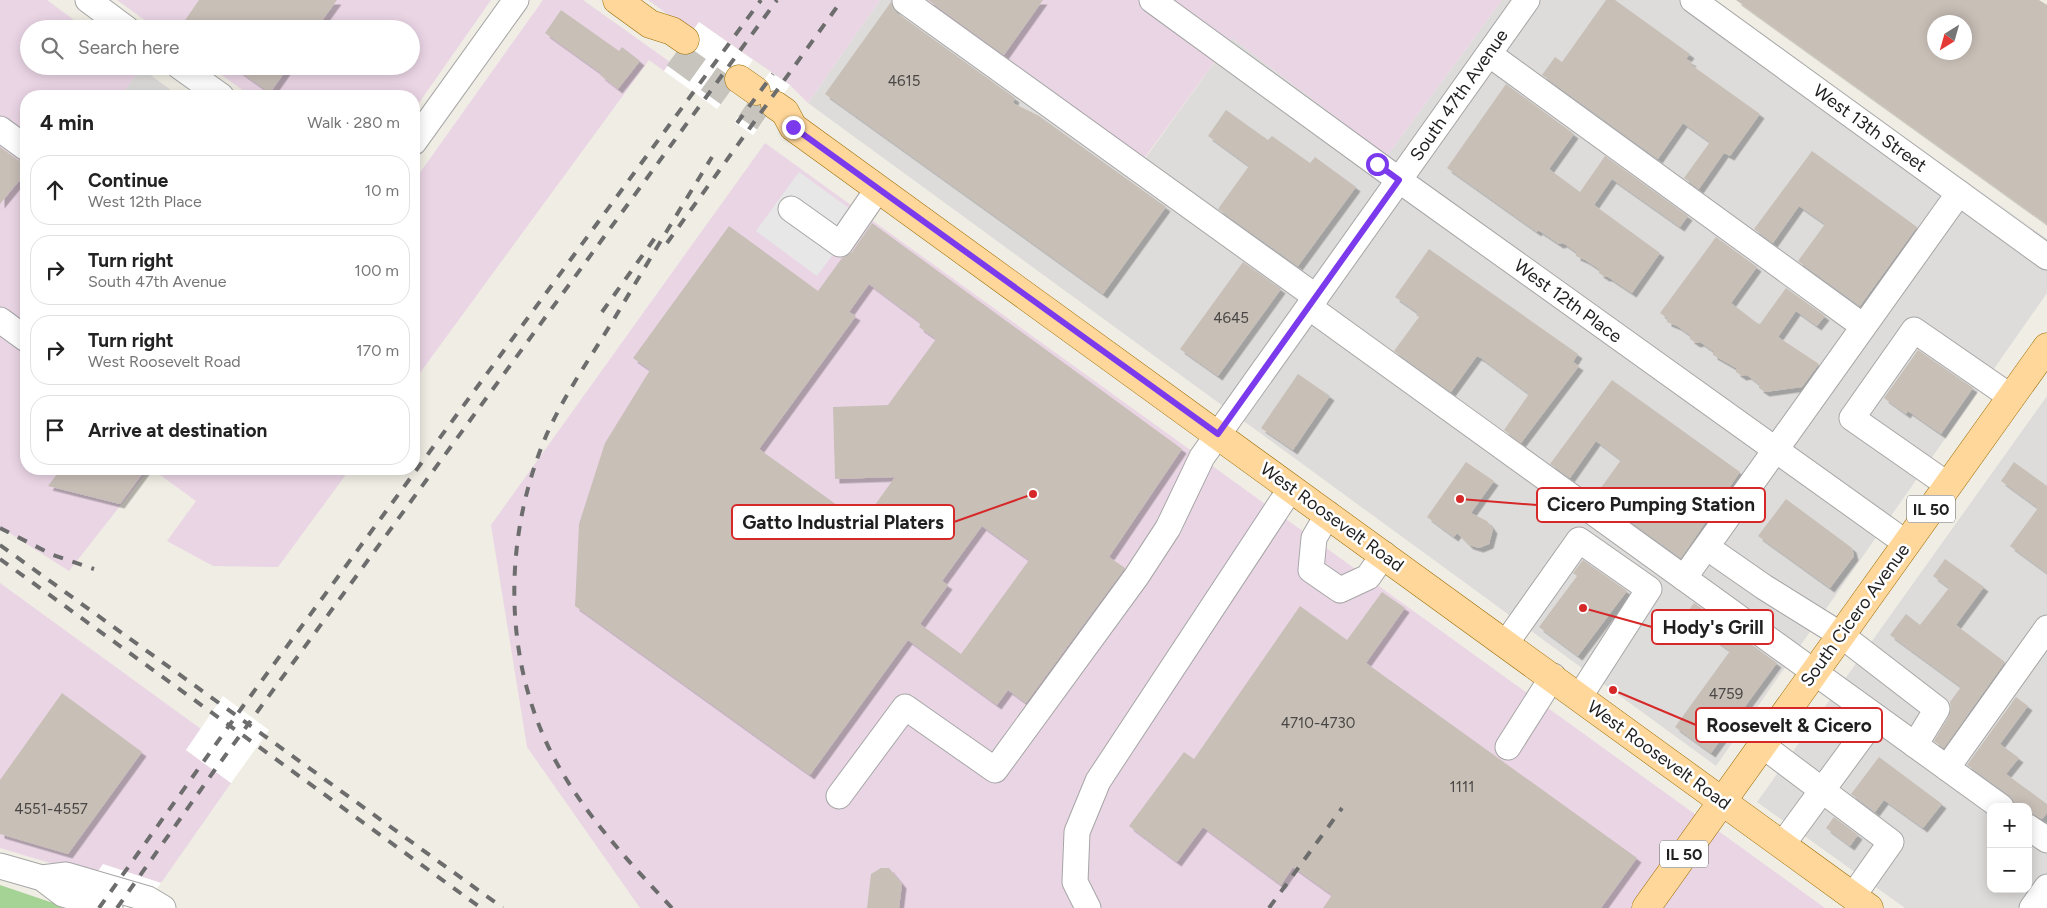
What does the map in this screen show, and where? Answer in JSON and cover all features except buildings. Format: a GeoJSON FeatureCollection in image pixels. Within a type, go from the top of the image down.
{"type":"FeatureCollection","features":[{"type":"Feature","properties":{"kind":"main road"},"geometry":{"type":"LineString","coordinates":[[617,0],[650,24],[663,45],[680,47]]}},
{"type":"Feature","properties":{"kind":"main road","name":"West Roosevelt Road"},"geometry":{"type":"LineString","coordinates":[[752,98],[776,126],[793,127],[1553,676],[1861,902]]}},
{"type":"Feature","properties":{"kind":"main road","name":"South Cicero Avenue"},"geometry":{"type":"LineString","coordinates":[[1646,908],[2047,346]]}},
{"type":"Feature","properties":{"kind":"street"},"geometry":{"type":"LineString","coordinates":[[88,0],[115,20]]}},
{"type":"Feature","properties":{"kind":"street"},"geometry":{"type":"LineString","coordinates":[[420,134],[516,0]]}},
{"type":"Feature","properties":{"kind":"street","name":"West 12th Place"},"geometry":{"type":"LineString","coordinates":[[1152,0],[1906,544]]}},
{"type":"Feature","properties":{"kind":"street","name":"South 47th Avenue"},"geometry":{"type":"LineString","coordinates":[[839,796],[904,707],[995,770],[1136,577],[1168,528],[1202,456],[1527,0]]}},
{"type":"Feature","properties":{"kind":"street","name":"West 13th Street"},"geometry":{"type":"LineString","coordinates":[[1692,0],[2047,257]]}},
{"type":"Feature","properties":{"kind":"street"},"geometry":{"type":"LineString","coordinates":[[905,1],[1684,578],[1995,803]]}},
{"type":"Feature","properties":{"kind":"street"},"geometry":{"type":"LineString","coordinates":[[1489,54],[1863,326]]}},
{"type":"Feature","properties":{"kind":"street"},"geometry":{"type":"LineString","coordinates":[[192,75],[213,90]]}},
{"type":"Feature","properties":{"kind":"street"},"geometry":{"type":"LineString","coordinates":[[0,129],[20,144]]}},
{"type":"Feature","properties":{"kind":"street"},"geometry":{"type":"LineString","coordinates":[[791,209],[840,244],[878,189]]}},
{"type":"Feature","properties":{"kind":"street"},"geometry":{"type":"LineString","coordinates":[[1684,578],[1958,193]]}},
{"type":"Feature","properties":{"kind":"street"},"geometry":{"type":"LineString","coordinates":[[0,320],[20,335]]}},
{"type":"Feature","properties":{"kind":"street"},"geometry":{"type":"LineString","coordinates":[[1948,485],[1852,418],[1914,330],[2011,396]]}},
{"type":"Feature","properties":{"kind":"street"},"geometry":{"type":"LineString","coordinates":[[1088,908],[1075,882],[1077,832],[1098,781],[1291,488]]}},
{"type":"Feature","properties":{"kind":"street"},"geometry":{"type":"LineString","coordinates":[[1328,514],[1314,538],[1311,570],[1340,590],[1368,577],[1384,554]]}},
{"type":"Feature","properties":{"kind":"street"},"geometry":{"type":"LineString","coordinates":[[1506,643],[1579,540],[1649,589],[1580,696]]}},
{"type":"Feature","properties":{"kind":"street"},"geometry":{"type":"LineString","coordinates":[[1718,555],[1764,587],[1841,635],[1937,709],[1915,745]]}},
{"type":"Feature","properties":{"kind":"street"},"geometry":{"type":"LineString","coordinates":[[1947,768],[2047,628]]}},
{"type":"Feature","properties":{"kind":"street"},"geometry":{"type":"LineString","coordinates":[[1508,747],[1553,676]]}},
{"type":"Feature","properties":{"kind":"street"},"geometry":{"type":"LineString","coordinates":[[1782,845],[1876,717]]}},
{"type":"Feature","properties":{"kind":"street"},"geometry":{"type":"LineString","coordinates":[[1762,745],[1891,842],[1861,902]]}},
{"type":"Feature","properties":{"kind":"street"},"geometry":{"type":"LineString","coordinates":[[2032,829],[2047,840]]}},
{"type":"Feature","properties":{"kind":"street"},"geometry":{"type":"LineString","coordinates":[[0,866],[42,878],[63,894],[110,908]]}},
{"type":"Feature","properties":{"kind":"street"},"geometry":{"type":"LineString","coordinates":[[42,878],[66,875],[148,899],[163,908]]}},
{"type":"Feature","properties":{"kind":"street"},"geometry":{"type":"LineString","coordinates":[[2032,908],[2047,887]]}},
{"type":"Feature","properties":{"kind":"shaded area"},"geometry":{"type":"Polygon","coordinates":[[[0,0],[47,0],[74,20],[20,20],[20,75],[136,75],[125,90],[20,90],[20,475],[144,475],[69,571],[0,527],[0,0]]]}},
{"type":"Feature","properties":{"kind":"shaded area"},"geometry":{"type":"Polygon","coordinates":[[[117,0],[491,0],[420,101],[420,90],[243,90],[222,75],[420,75],[420,20],[145,20],[117,0]]]}},
{"type":"Feature","properties":{"kind":"shaded area"},"geometry":{"type":"Polygon","coordinates":[[[543,0],[583,0],[670,62],[664,71],[649,60],[420,373],[420,173],[543,0]]]}},
{"type":"Feature","properties":{"kind":"shaded area"},"geometry":{"type":"Polygon","coordinates":[[[648,0],[880,0],[808,103],[790,85],[699,22],[692,32],[648,0]]]}},
{"type":"Feature","properties":{"kind":"shaded area"},"geometry":{"type":"Polygon","coordinates":[[[880,0],[918,0],[1144,160],[1232,38],[1387,156],[1502,0],[1714,0],[2047,239],[2047,293],[1716,766],[808,103],[880,0]]]}},
{"type":"Feature","properties":{"kind":"shaded area"},"geometry":{"type":"Polygon","coordinates":[[[918,0],[1502,0],[1387,156],[1232,38],[1143,160],[918,0]]]}},
{"type":"Feature","properties":{"kind":"shaded area"},"geometry":{"type":"Polygon","coordinates":[[[136,75],[150,75],[171,90],[125,90],[136,75]]]}},
{"type":"Feature","properties":{"kind":"shaded area"},"geometry":{"type":"Polygon","coordinates":[[[765,143],[1825,908],[640,908],[527,747],[491,525],[765,143]]]}},
{"type":"Feature","properties":{"kind":"shaded area"},"geometry":{"type":"Polygon","coordinates":[[[799,172],[861,217],[817,276],[756,231],[799,172]]]}},
{"type":"Feature","properties":{"kind":"shaded area"},"geometry":{"type":"Polygon","coordinates":[[[2047,396],[2047,908],[1905,908],[1757,802],[2047,396]]]}},
{"type":"Feature","properties":{"kind":"shaded area"},"geometry":{"type":"Polygon","coordinates":[[[160,475],[346,475],[278,567],[213,566],[167,541],[196,501],[160,475]]]}},
{"type":"Feature","properties":{"kind":"shaded area"},"geometry":{"type":"Polygon","coordinates":[[[0,583],[201,729],[186,750],[231,783],[161,883],[103,865],[94,876],[0,848],[0,583]]]}},
{"type":"Feature","properties":{"kind":"green space"},"geometry":{"type":"Polygon","coordinates":[[[0,885],[68,908],[0,908],[0,885]]]}},
{"type":"Feature","properties":{"kind":"pier"},"geometry":{"type":"Polygon","coordinates":[[[699,22],[753,60],[717,109],[664,71],[699,22]]]}},
{"type":"Feature","properties":{"kind":"pier"},"geometry":{"type":"Polygon","coordinates":[[[770,72],[790,85],[753,135],[734,122],[770,72]]]}},
{"type":"Feature","properties":{"kind":"pier"},"geometry":{"type":"Polygon","coordinates":[[[223,696],[269,730],[231,783],[186,750],[223,696]]]}},
{"type":"Feature","properties":{"kind":"pier"},"geometry":{"type":"Polygon","coordinates":[[[103,864],[161,883],[142,908],[73,908],[103,864]]]}},
{"type":"Feature","properties":{"kind":"tunnel"},"geometry":{"type":"LineString","coordinates":[[675,54],[729,93]]}},
{"type":"Feature","properties":{"kind":"tunnel"},"geometry":{"type":"LineString","coordinates":[[746,105],[765,118]]}},
{"type":"Feature","properties":{"kind":"railway"},"geometry":{"type":"LineString","coordinates":[[420,465],[761,0]]}},
{"type":"Feature","properties":{"kind":"railway"},"geometry":{"type":"LineString","coordinates":[[117,908],[214,771],[777,0]]}},
{"type":"Feature","properties":{"kind":"railway"},"geometry":{"type":"LineString","coordinates":[[667,243],[842,0]]}},
{"type":"Feature","properties":{"kind":"railway"},"geometry":{"type":"LineString","coordinates":[[737,123],[773,74]]}},
{"type":"Feature","properties":{"kind":"railway"},"geometry":{"type":"LineString","coordinates":[[672,908],[623,855],[593,818],[566,779],[554,758],[537,720],[525,680],[517,639],[514,598],[516,556],[522,515],[532,475],[546,436],[562,404],[712,157]]}},
{"type":"Feature","properties":{"kind":"railway"},"geometry":{"type":"LineString","coordinates":[[602,312],[657,235]]}},
{"type":"Feature","properties":{"kind":"railway"},"geometry":{"type":"LineString","coordinates":[[99,908],[241,709],[413,475]]}},
{"type":"Feature","properties":{"kind":"railway"},"geometry":{"type":"LineString","coordinates":[[0,528],[53,555],[94,569]]}},
{"type":"Feature","properties":{"kind":"railway"},"geometry":{"type":"LineString","coordinates":[[0,545],[503,908]]}},
{"type":"Feature","properties":{"kind":"railway"},"geometry":{"type":"LineString","coordinates":[[0,559],[481,908]]}},
{"type":"Feature","properties":{"kind":"railway"},"geometry":{"type":"LineString","coordinates":[[1269,908],[1342,808]]}},
{"type":"Feature","properties":{"kind":"place","name":"Gatto Industrial Platers"},"geometry":{"type":"Point","coordinates":[1033,494]}},
{"type":"Feature","properties":{"kind":"place","name":"Cicero Pumping Station"},"geometry":{"type":"Point","coordinates":[1460,499]}},
{"type":"Feature","properties":{"kind":"place","name":"Hody's Grill"},"geometry":{"type":"Point","coordinates":[1583,608]}},
{"type":"Feature","properties":{"kind":"place","name":"Roosevelt & Cicero"},"geometry":{"type":"Point","coordinates":[1613,690]}},
{"type":"Feature","properties":{"kind":"route"},"geometry":{"type":"LineString","coordinates":[[793,127],[1218,434],[1399,180],[1377,164]]}}]}
